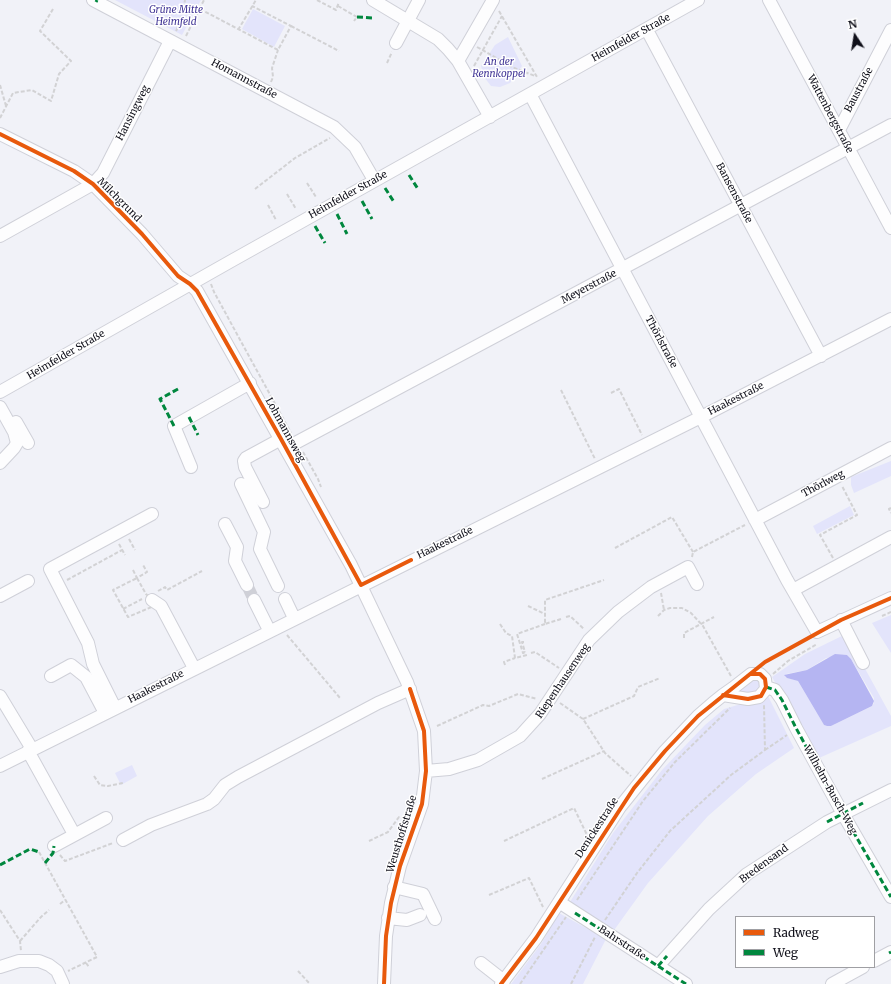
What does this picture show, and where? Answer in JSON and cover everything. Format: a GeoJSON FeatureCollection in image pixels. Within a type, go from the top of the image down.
{"type":"FeatureCollection","features":[{"type":"Feature","properties":{"kind":"street"},"geometry":{"type":"LineString","coordinates":[[373,0],[438,39],[458,61],[490,117]]}},
{"type":"Feature","properties":{"kind":"street"},"geometry":{"type":"LineString","coordinates":[[396,43],[419,0]]}},
{"type":"Feature","properties":{"kind":"street","name":"Heimfelder Straße"},"geometry":{"type":"LineString","coordinates":[[0,392],[374,180],[647,30],[698,0]]}},
{"type":"Feature","properties":{"kind":"street","name":"Wattenbergstraße"},"geometry":{"type":"LineString","coordinates":[[769,0],[891,228]]}},
{"type":"Feature","properties":{"kind":"street","name":"Homannstraße"},"geometry":{"type":"LineString","coordinates":[[96,1],[326,122],[339,131],[354,147],[374,180]]}},
{"type":"Feature","properties":{"kind":"street"},"geometry":{"type":"LineString","coordinates":[[458,61],[493,1]]}},
{"type":"Feature","properties":{"kind":"street","name":"Bansenstraße"},"geometry":{"type":"LineString","coordinates":[[647,30],[821,356]]}},
{"type":"Feature","properties":{"kind":"street","name":"Baustraße"},"geometry":{"type":"LineString","coordinates":[[838,130],[891,30]]}},
{"type":"Feature","properties":{"kind":"street","name":"Hansingweg"},"geometry":{"type":"LineString","coordinates":[[92,184],[102,173],[175,43]]}},
{"type":"Feature","properties":{"kind":"street","name":"Thörlstraße"},"geometry":{"type":"LineString","coordinates":[[530,94],[817,638]]}},
{"type":"Feature","properties":{"kind":"street","name":"Meyerstraße"},"geometry":{"type":"LineString","coordinates":[[263,502],[245,467],[244,461],[246,458],[284,444],[623,269],[891,125]]}},
{"type":"Feature","properties":{"kind":"street","name":"Milchgrund"},"geometry":{"type":"LineString","coordinates":[[0,134],[74,171],[92,184],[142,234],[178,276],[190,284]]}},
{"type":"Feature","properties":{"kind":"street"},"geometry":{"type":"LineString","coordinates":[[0,236],[92,184]]}},
{"type":"Feature","properties":{"kind":"street","name":"Lohmannsweg"},"geometry":{"type":"LineString","coordinates":[[190,284],[204,301],[361,585]]}},
{"type":"Feature","properties":{"kind":"street","name":"Haakestraße"},"geometry":{"type":"LineString","coordinates":[[0,766],[821,356],[891,319]]}},
{"type":"Feature","properties":{"kind":"street"},"geometry":{"type":"LineString","coordinates":[[191,467],[174,426],[250,383]]}},
{"type":"Feature","properties":{"kind":"street"},"geometry":{"type":"LineString","coordinates":[[0,392],[28,443]]}},
{"type":"Feature","properties":{"kind":"street"},"geometry":{"type":"LineString","coordinates":[[0,407],[14,432],[17,443],[0,463]]}},
{"type":"Feature","properties":{"kind":"street","name":"Thörlweg"},"geometry":{"type":"LineString","coordinates":[[756,520],[891,448]]}},
{"type":"Feature","properties":{"kind":"street"},"geometry":{"type":"LineString","coordinates":[[241,484],[264,532],[260,549],[278,586]]}},
{"type":"Feature","properties":{"kind":"street"},"geometry":{"type":"LineString","coordinates":[[110,710],[88,643],[50,570],[152,514]]}},
{"type":"Feature","properties":{"kind":"street"},"geometry":{"type":"LineString","coordinates":[[225,524],[237,547],[235,560],[247,585]]}},
{"type":"Feature","properties":{"kind":"street"},"geometry":{"type":"LineString","coordinates":[[792,590],[891,537]]}},
{"type":"Feature","properties":{"kind":"street"},"geometry":{"type":"LineString","coordinates":[[688,567],[697,584]]}},
{"type":"Feature","properties":{"kind":"street","name":"Riepenhausenweg"},"geometry":{"type":"LineString","coordinates":[[426,771],[449,769],[478,760],[520,736],[534,723],[580,652],[598,631],[638,596],[688,567]]}},
{"type":"Feature","properties":{"kind":"street"},"geometry":{"type":"LineString","coordinates":[[0,596],[28,581]]}},
{"type":"Feature","properties":{"kind":"street","name":"Weusthoffstraße"},"geometry":{"type":"LineString","coordinates":[[361,585],[410,690],[424,731],[426,771],[422,804],[400,866],[394,888],[386,936],[384,984]]}},
{"type":"Feature","properties":{"kind":"street"},"geometry":{"type":"LineString","coordinates":[[150,598],[161,606],[194,668]]}},
{"type":"Feature","properties":{"kind":"street"},"geometry":{"type":"LineString","coordinates":[[817,638],[841,620],[891,598]]}},
{"type":"Feature","properties":{"kind":"street"},"geometry":{"type":"LineString","coordinates":[[285,599],[294,618]]}},
{"type":"Feature","properties":{"kind":"street"},"geometry":{"type":"LineString","coordinates":[[254,600],[270,630]]}},
{"type":"Feature","properties":{"kind":"street"},"geometry":{"type":"LineString","coordinates":[[841,620],[864,663]]}},
{"type":"Feature","properties":{"kind":"street"},"geometry":{"type":"LineString","coordinates":[[51,676],[71,665],[86,677],[110,710]]}},
{"type":"Feature","properties":{"kind":"street","name":"Denickestraße"},"geometry":{"type":"LineString","coordinates":[[503,983],[559,902],[620,807],[648,770],[689,725],[723,695],[751,674],[758,674],[764,677],[769,688]]}},
{"type":"Feature","properties":{"kind":"street"},"geometry":{"type":"LineString","coordinates":[[723,695],[754,699],[761,696],[769,688]]}},
{"type":"Feature","properties":{"kind":"street","name":"Wilhelm-Busch-Weg"},"geometry":{"type":"LineString","coordinates":[[769,688],[782,700],[843,814],[891,897]]}},
{"type":"Feature","properties":{"kind":"street"},"geometry":{"type":"LineString","coordinates":[[123,840],[151,825],[208,804],[225,785],[238,777],[378,703],[410,690]]}},
{"type":"Feature","properties":{"kind":"street"},"geometry":{"type":"LineString","coordinates":[[0,696],[74,834]]}},
{"type":"Feature","properties":{"kind":"street","name":"Bredensand"},"geometry":{"type":"LineString","coordinates":[[658,966],[709,909],[747,874],[799,839],[843,814],[891,790]]}},
{"type":"Feature","properties":{"kind":"street"},"geometry":{"type":"LineString","coordinates":[[54,846],[106,818]]}},
{"type":"Feature","properties":{"kind":"street"},"geometry":{"type":"LineString","coordinates":[[394,888],[423,894],[435,919]]}},
{"type":"Feature","properties":{"kind":"street","name":"Bahrstraße"},"geometry":{"type":"LineString","coordinates":[[559,902],[686,984]]}},
{"type":"Feature","properties":{"kind":"street"},"geometry":{"type":"LineString","coordinates":[[388,918],[407,920],[420,915]]}},
{"type":"Feature","properties":{"kind":"street"},"geometry":{"type":"LineString","coordinates":[[875,960],[891,952]]}},
{"type":"Feature","properties":{"kind":"street"},"geometry":{"type":"LineString","coordinates":[[0,967],[22,960],[35,960],[45,962],[61,979]]}},
{"type":"Feature","properties":{"kind":"street"},"geometry":{"type":"LineString","coordinates":[[481,963],[503,983]]}},
{"type":"Feature","properties":{"kind":"street"},"geometry":{"type":"LineString","coordinates":[[832,984],[861,968]]}},
{"type":"Feature","properties":{"kind":"path"},"geometry":{"type":"LineString","coordinates":[[175,43],[185,0]]}},
{"type":"Feature","properties":{"kind":"path"},"geometry":{"type":"LineString","coordinates":[[175,43],[200,9],[204,0]]}},
{"type":"Feature","properties":{"kind":"path"},"geometry":{"type":"LineString","coordinates":[[238,30],[256,0]]}},
{"type":"Feature","properties":{"kind":"path"},"geometry":{"type":"LineString","coordinates":[[317,0],[336,10],[339,2]]}},
{"type":"Feature","properties":{"kind":"path"},"geometry":{"type":"LineString","coordinates":[[472,45],[512,67],[536,77],[493,1]]}},
{"type":"Feature","properties":{"kind":"path"},"geometry":{"type":"LineString","coordinates":[[252,6],[339,50]]}},
{"type":"Feature","properties":{"kind":"path"},"geometry":{"type":"LineString","coordinates":[[338,6],[357,17],[354,21]]}},
{"type":"Feature","properties":{"kind":"path"},"geometry":{"type":"LineString","coordinates":[[0,118],[13,92],[19,90],[32,90],[51,101],[59,74],[71,61],[40,31],[53,8]]}},
{"type":"Feature","properties":{"kind":"path"},"geometry":{"type":"LineString","coordinates":[[200,9],[278,50]]}},
{"type":"Feature","properties":{"kind":"path"},"geometry":{"type":"LineString","coordinates":[[467,76],[484,51],[502,16]]}},
{"type":"Feature","properties":{"kind":"path"},"geometry":{"type":"LineString","coordinates":[[267,91],[273,77],[272,68],[278,50],[291,26]]}},
{"type":"Feature","properties":{"kind":"path"},"geometry":{"type":"LineString","coordinates":[[0,85],[6,106]]}},
{"type":"Feature","properties":{"kind":"path"},"geometry":{"type":"LineString","coordinates":[[255,190],[294,158],[328,139],[339,131]]}},
{"type":"Feature","properties":{"kind":"path"},"geometry":{"type":"LineString","coordinates":[[307,183],[316,197]]}},
{"type":"Feature","properties":{"kind":"path"},"geometry":{"type":"LineString","coordinates":[[287,194],[296,209]]}},
{"type":"Feature","properties":{"kind":"path"},"geometry":{"type":"LineString","coordinates":[[268,205],[276,220]]}},
{"type":"Feature","properties":{"kind":"path"},"geometry":{"type":"LineString","coordinates":[[211,284],[294,438]]}},
{"type":"Feature","properties":{"kind":"path"},"geometry":{"type":"LineString","coordinates":[[611,393],[619,389],[647,443]]}},
{"type":"Feature","properties":{"kind":"path"},"geometry":{"type":"LineString","coordinates":[[561,390],[599,467]]}},
{"type":"Feature","properties":{"kind":"path"},"geometry":{"type":"LineString","coordinates":[[300,448],[318,479],[324,493]]}},
{"type":"Feature","properties":{"kind":"path"},"geometry":{"type":"LineString","coordinates":[[834,559],[820,535],[858,515],[837,476]]}},
{"type":"Feature","properties":{"kind":"path"},"geometry":{"type":"LineString","coordinates":[[891,508],[889,509],[891,512]]}},
{"type":"Feature","properties":{"kind":"path"},"geometry":{"type":"LineString","coordinates":[[615,548],[672,517],[693,552]]}},
{"type":"Feature","properties":{"kind":"path"},"geometry":{"type":"LineString","coordinates":[[688,567],[693,552],[756,520]]}},
{"type":"Feature","properties":{"kind":"path"},"geometry":{"type":"LineString","coordinates":[[60,590],[66,581],[122,550]]}},
{"type":"Feature","properties":{"kind":"path"},"geometry":{"type":"LineString","coordinates":[[133,570],[137,578],[150,598],[154,606],[136,615],[128,617],[113,590],[137,578],[147,572],[143,565]]}},
{"type":"Feature","properties":{"kind":"path"},"geometry":{"type":"LineString","coordinates":[[123,609],[150,598],[165,587],[167,590],[202,571]]}},
{"type":"Feature","properties":{"kind":"path"},"geometry":{"type":"LineString","coordinates":[[545,624],[545,600],[604,580]]}},
{"type":"Feature","properties":{"kind":"path"},"geometry":{"type":"LineString","coordinates":[[661,593],[664,610]]}},
{"type":"Feature","properties":{"kind":"path"},"geometry":{"type":"LineString","coordinates":[[528,606],[545,614]]}},
{"type":"Feature","properties":{"kind":"path"},"geometry":{"type":"LineString","coordinates":[[658,616],[664,610],[682,608],[701,624],[736,685]]}},
{"type":"Feature","properties":{"kind":"path"},"geometry":{"type":"LineString","coordinates":[[566,617],[570,616],[582,628]]}},
{"type":"Feature","properties":{"kind":"path"},"geometry":{"type":"LineString","coordinates":[[684,638],[684,633],[714,617]]}},
{"type":"Feature","properties":{"kind":"path"},"geometry":{"type":"LineString","coordinates":[[524,642],[522,642],[525,652],[523,653],[517,634],[562,619]]}},
{"type":"Feature","properties":{"kind":"path"},"geometry":{"type":"LineString","coordinates":[[500,624],[506,633],[512,636],[515,658]]}},
{"type":"Feature","properties":{"kind":"path"},"geometry":{"type":"LineString","coordinates":[[286,634],[340,698]]}},
{"type":"Feature","properties":{"kind":"path"},"geometry":{"type":"LineString","coordinates":[[769,688],[773,673],[817,638]]}},
{"type":"Feature","properties":{"kind":"path"},"geometry":{"type":"LineString","coordinates":[[531,653],[535,652],[554,664]]}},
{"type":"Feature","properties":{"kind":"path"},"geometry":{"type":"LineString","coordinates":[[505,665],[504,662],[527,655]]}},
{"type":"Feature","properties":{"kind":"path"},"geometry":{"type":"LineString","coordinates":[[583,719],[634,696],[638,687],[660,678]]}},
{"type":"Feature","properties":{"kind":"path"},"geometry":{"type":"LineString","coordinates":[[437,726],[483,706],[489,706],[518,694],[532,697]]}},
{"type":"Feature","properties":{"kind":"path"},"geometry":{"type":"LineString","coordinates":[[760,704],[764,702],[765,750]]}},
{"type":"Feature","properties":{"kind":"path"},"geometry":{"type":"LineString","coordinates":[[560,704],[583,719],[604,751],[631,776]]}},
{"type":"Feature","properties":{"kind":"path"},"geometry":{"type":"LineString","coordinates":[[520,984],[643,801],[675,762],[704,732],[734,705]]}},
{"type":"Feature","properties":{"kind":"path"},"geometry":{"type":"LineString","coordinates":[[571,984],[600,928],[637,873],[670,831],[731,775],[796,728]]}},
{"type":"Feature","properties":{"kind":"path"},"geometry":{"type":"LineString","coordinates":[[542,779],[604,751]]}},
{"type":"Feature","properties":{"kind":"path"},"geometry":{"type":"LineString","coordinates":[[94,776],[100,785],[108,786],[123,783]]}},
{"type":"Feature","properties":{"kind":"path"},"geometry":{"type":"LineString","coordinates":[[504,841],[574,808],[587,835],[595,845]]}},
{"type":"Feature","properties":{"kind":"path"},"geometry":{"type":"LineString","coordinates":[[369,841],[388,832],[399,817],[405,818]]}},
{"type":"Feature","properties":{"kind":"path"},"geometry":{"type":"LineString","coordinates":[[54,846],[66,861],[123,840]]}},
{"type":"Feature","properties":{"kind":"path"},"geometry":{"type":"LineString","coordinates":[[39,852],[97,957],[61,979]]}},
{"type":"Feature","properties":{"kind":"path"},"geometry":{"type":"LineString","coordinates":[[489,895],[529,878],[543,907]]}},
{"type":"Feature","properties":{"kind":"path"},"geometry":{"type":"LineString","coordinates":[[60,904],[65,900]]}},
{"type":"Feature","properties":{"kind":"path"},"geometry":{"type":"LineString","coordinates":[[0,910],[20,941],[22,960]]}},
{"type":"Feature","properties":{"kind":"path"},"geometry":{"type":"LineString","coordinates":[[20,941],[49,910]]}},
{"type":"Feature","properties":{"kind":"path"},"geometry":{"type":"LineString","coordinates":[[86,963],[89,967]]}},
{"type":"Feature","properties":{"kind":"path"},"geometry":{"type":"LineString","coordinates":[[298,971],[310,984]]}},
{"type":"Feature","properties":{"kind":"green space","name":"Grüne Mitte Heimfeld"},"geometry":{"type":"Polygon","coordinates":[[[115,0],[201,0],[182,35],[115,0]]]}},
{"type":"Feature","properties":{"kind":"green space"},"geometry":{"type":"Polygon","coordinates":[[[253,9],[285,26],[274,47],[242,29],[253,9]]]}},
{"type":"Feature","properties":{"kind":"green space","name":"An der Rennkoppel"},"geometry":{"type":"Polygon","coordinates":[[[508,37],[522,66],[510,83],[500,87],[491,86],[484,77],[481,66],[495,45],[508,37]]]}},
{"type":"Feature","properties":{"kind":"green space"},"geometry":{"type":"Polygon","coordinates":[[[891,461],[891,476],[854,493],[851,485],[851,477],[891,461]]]}},
{"type":"Feature","properties":{"kind":"green space"},"geometry":{"type":"Polygon","coordinates":[[[850,506],[854,515],[817,534],[813,526],[850,506]]]}},
{"type":"Feature","properties":{"kind":"green space"},"geometry":{"type":"Polygon","coordinates":[[[891,615],[891,653],[872,623],[891,615]]]}},
{"type":"Feature","properties":{"kind":"green space"},"geometry":{"type":"Polygon","coordinates":[[[846,634],[891,716],[891,726],[819,758],[772,677],[805,654],[846,634]],[[847,655],[826,658],[807,670],[786,674],[785,677],[798,681],[824,725],[831,726],[872,706],[874,703],[874,698],[851,659],[847,655]]]}},
{"type":"Feature","properties":{"kind":"green space"},"geometry":{"type":"Polygon","coordinates":[[[752,680],[757,680],[761,686],[758,694],[738,693],[736,689],[752,680]]]}},
{"type":"Feature","properties":{"kind":"green space"},"geometry":{"type":"Polygon","coordinates":[[[768,696],[794,748],[756,774],[708,816],[648,883],[612,933],[570,902],[613,833],[662,770],[705,725],[724,709],[768,696]]]}},
{"type":"Feature","properties":{"kind":"green space"},"geometry":{"type":"Polygon","coordinates":[[[132,765],[137,776],[121,785],[115,773],[132,765]]]}},
{"type":"Feature","properties":{"kind":"green space"},"geometry":{"type":"Polygon","coordinates":[[[559,913],[606,939],[583,984],[511,984],[541,944],[559,913]]]}},
{"type":"Feature","properties":{"kind":"water"},"geometry":{"type":"Polygon","coordinates":[[[835,654],[847,655],[851,659],[874,701],[872,706],[831,726],[827,726],[824,725],[798,681],[787,678],[784,675],[807,670],[835,654]]]}},
{"type":"Feature","properties":{"kind":"tunnel"},"geometry":{"type":"LineString","coordinates":[[247,585],[254,600]]}},
{"type":"Feature","properties":{"kind":"marked path"},"geometry":{"type":"LineString","coordinates":[[357,17],[374,18]]}},
{"type":"Feature","properties":{"kind":"marked path"},"geometry":{"type":"LineString","coordinates":[[409,175],[418,189]]}},
{"type":"Feature","properties":{"kind":"marked path"},"geometry":{"type":"LineString","coordinates":[[385,188],[394,202]]}},
{"type":"Feature","properties":{"kind":"marked path"},"geometry":{"type":"LineString","coordinates":[[362,201],[372,219]]}},
{"type":"Feature","properties":{"kind":"marked path"},"geometry":{"type":"LineString","coordinates":[[337,214],[347,234]]}},
{"type":"Feature","properties":{"kind":"marked path"},"geometry":{"type":"LineString","coordinates":[[315,226],[325,243]]}},
{"type":"Feature","properties":{"kind":"marked path"},"geometry":{"type":"LineString","coordinates":[[174,426],[160,399],[178,389],[180,391]]}},
{"type":"Feature","properties":{"kind":"marked path"},"geometry":{"type":"LineString","coordinates":[[189,417],[198,435]]}},
{"type":"Feature","properties":{"kind":"marked path"},"geometry":{"type":"LineString","coordinates":[[766,687],[775,690],[782,700],[843,814],[891,897]]}},
{"type":"Feature","properties":{"kind":"marked path"},"geometry":{"type":"LineString","coordinates":[[827,822],[863,803]]}},
{"type":"Feature","properties":{"kind":"marked path"},"geometry":{"type":"LineString","coordinates":[[45,863],[53,853],[54,846]]}},
{"type":"Feature","properties":{"kind":"marked path"},"geometry":{"type":"LineString","coordinates":[[0,865],[30,849],[39,852]]}},
{"type":"Feature","properties":{"kind":"marked path"},"geometry":{"type":"LineString","coordinates":[[575,913],[686,984]]}},
{"type":"Feature","properties":{"kind":"marked path"},"geometry":{"type":"LineString","coordinates":[[658,966],[667,956]]}},
{"type":"Feature","properties":{"kind":"cycle path"},"geometry":{"type":"LineString","coordinates":[[0,134],[74,171],[93,184],[142,234],[178,276],[197,291],[281,439],[361,585],[411,560]]}},
{"type":"Feature","properties":{"kind":"cycle path"},"geometry":{"type":"LineString","coordinates":[[501,984],[536,938],[634,788],[665,751],[698,716],[765,662],[841,620],[891,598]]}},
{"type":"Feature","properties":{"kind":"cycle path"},"geometry":{"type":"LineString","coordinates":[[723,695],[748,699],[761,696],[766,687],[765,679],[760,674],[751,674]]}},
{"type":"Feature","properties":{"kind":"cycle path"},"geometry":{"type":"LineString","coordinates":[[384,984],[386,936],[391,903],[400,866],[422,804],[426,771],[424,731],[410,689]]}}]}
